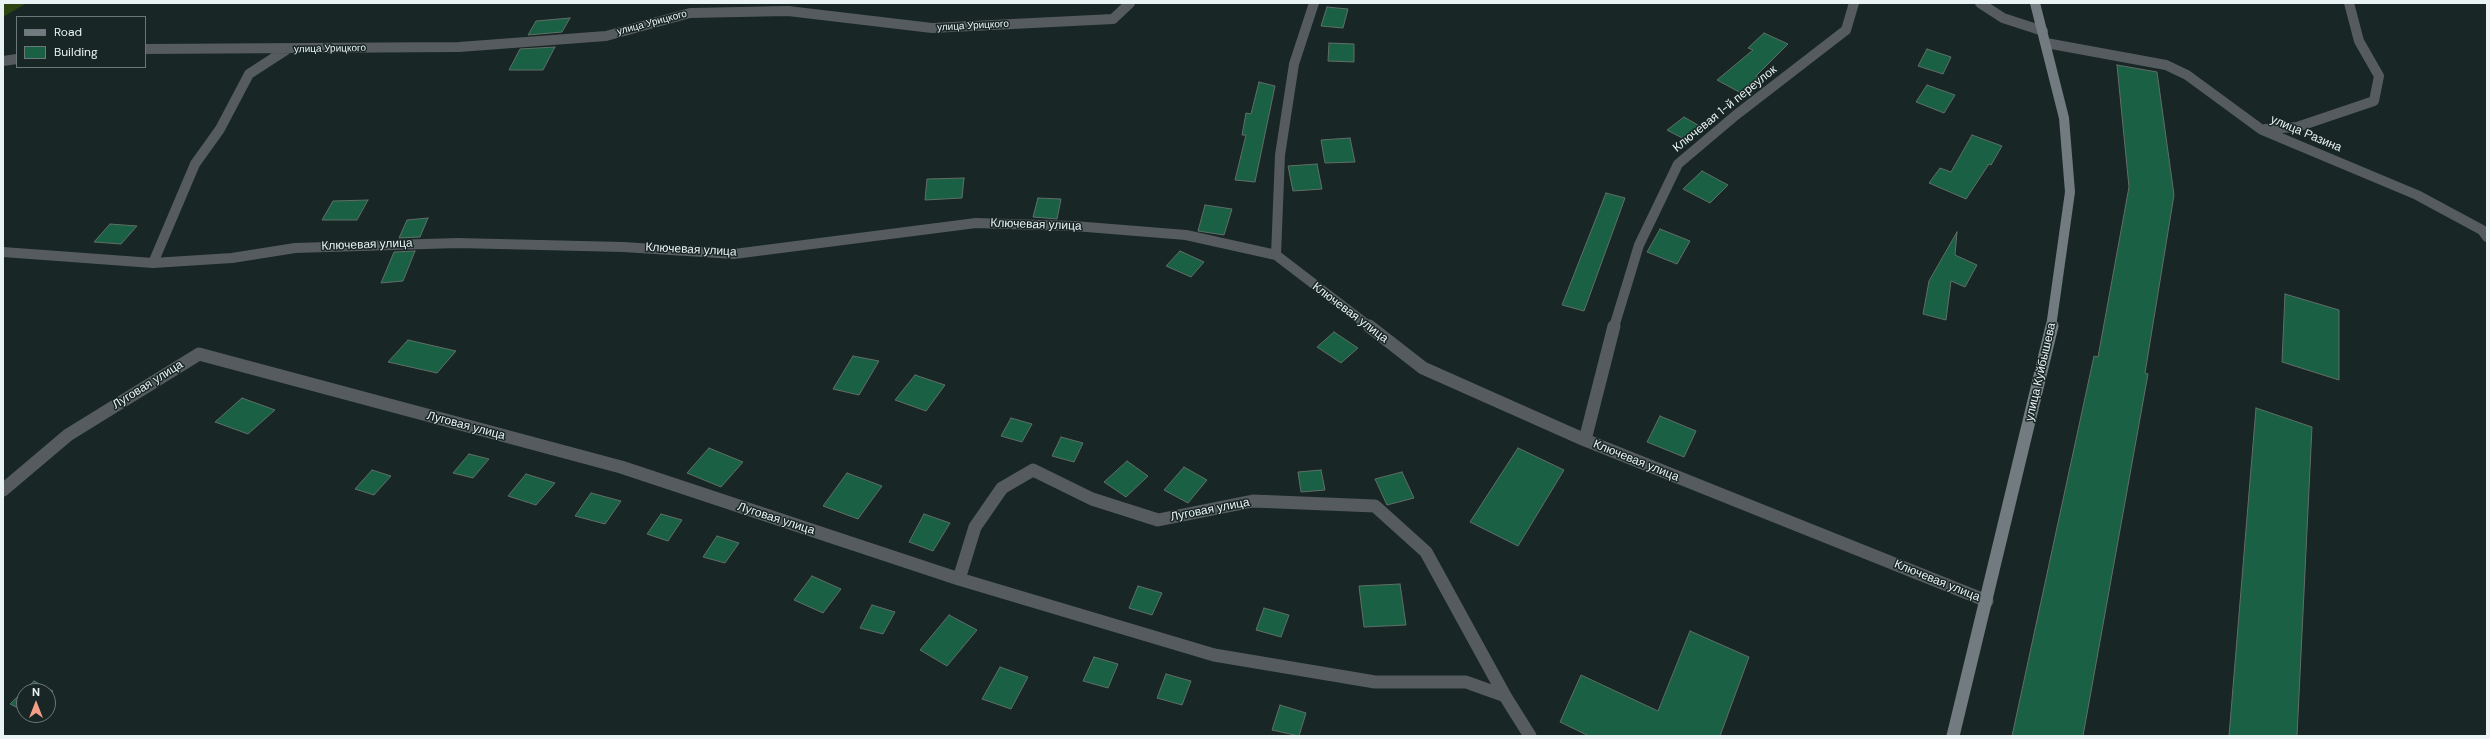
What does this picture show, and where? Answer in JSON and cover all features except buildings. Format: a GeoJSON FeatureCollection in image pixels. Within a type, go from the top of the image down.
{"type":"FeatureCollection","features":[{"type":"Feature","properties":{"kind":"main road","name":"улица Куйбышева"},"geometry":{"type":"LineString","coordinates":[[1953,736],[2054,317],[2070,192],[2064,118],[2035,3]]}},
{"type":"Feature","properties":{"kind":"street","name":"улица Урицкого"},"geometry":{"type":"LineString","coordinates":[[146,50],[459,48],[606,36],[690,13],[788,10],[932,28],[1113,19],[1130,3]]}},
{"type":"Feature","properties":{"kind":"street"},"geometry":{"type":"LineString","coordinates":[[1276,255],[1280,155],[1294,64],[1314,3]]}},
{"type":"Feature","properties":{"kind":"street","name":"Ключевая 1-й переулок"},"geometry":{"type":"LineString","coordinates":[[1584,440],[1607,349],[1639,245],[1678,164],[1736,115],[1846,30],[1854,3]]}},
{"type":"Feature","properties":{"kind":"street"},"geometry":{"type":"LineString","coordinates":[[1980,3],[2003,18],[2043,31]]}},
{"type":"Feature","properties":{"kind":"street"},"geometry":{"type":"LineString","coordinates":[[2262,130],[2297,127],[2374,101],[2379,76],[2359,41],[2348,3]]}},
{"type":"Feature","properties":{"kind":"street","name":"улица Разина"},"geometry":{"type":"LineString","coordinates":[[2046,43],[2166,65],[2187,75],[2262,130],[2417,195],[2482,230],[2487,237]]}},
{"type":"Feature","properties":{"kind":"street","name":"улица Урицкого"},"geometry":{"type":"LineString","coordinates":[[153,263],[195,164],[220,129],[249,74],[286,50]]}},
{"type":"Feature","properties":{"kind":"street"},"geometry":{"type":"LineString","coordinates":[[3,61],[16,59]]}},
{"type":"Feature","properties":{"kind":"street","name":"Ключевая улица"},"geometry":{"type":"LineString","coordinates":[[3,252],[153,263],[232,258],[295,248],[458,243],[623,247],[734,254],[976,223],[1074,226],[1186,235],[1276,255],[1423,368],[1584,440],[1987,600]]}},
{"type":"Feature","properties":{"kind":"street","name":"Луговая улица"},"geometry":{"type":"LineString","coordinates":[[3,490],[68,435],[199,354],[621,467],[959,579],[1214,654],[1375,682],[1466,682],[1505,696]]}},
{"type":"Feature","properties":{"kind":"street","name":"Луговая улица"},"geometry":{"type":"LineString","coordinates":[[959,579],[975,527],[1002,488],[1033,470],[1092,499],[1158,520],[1253,501],[1375,506],[1426,552],[1505,696],[1530,736]]}},
{"type":"Feature","properties":{"kind":"green space"},"geometry":{"type":"Polygon","coordinates":[[[3,3],[27,3],[3,17],[3,3]]]}}]}
